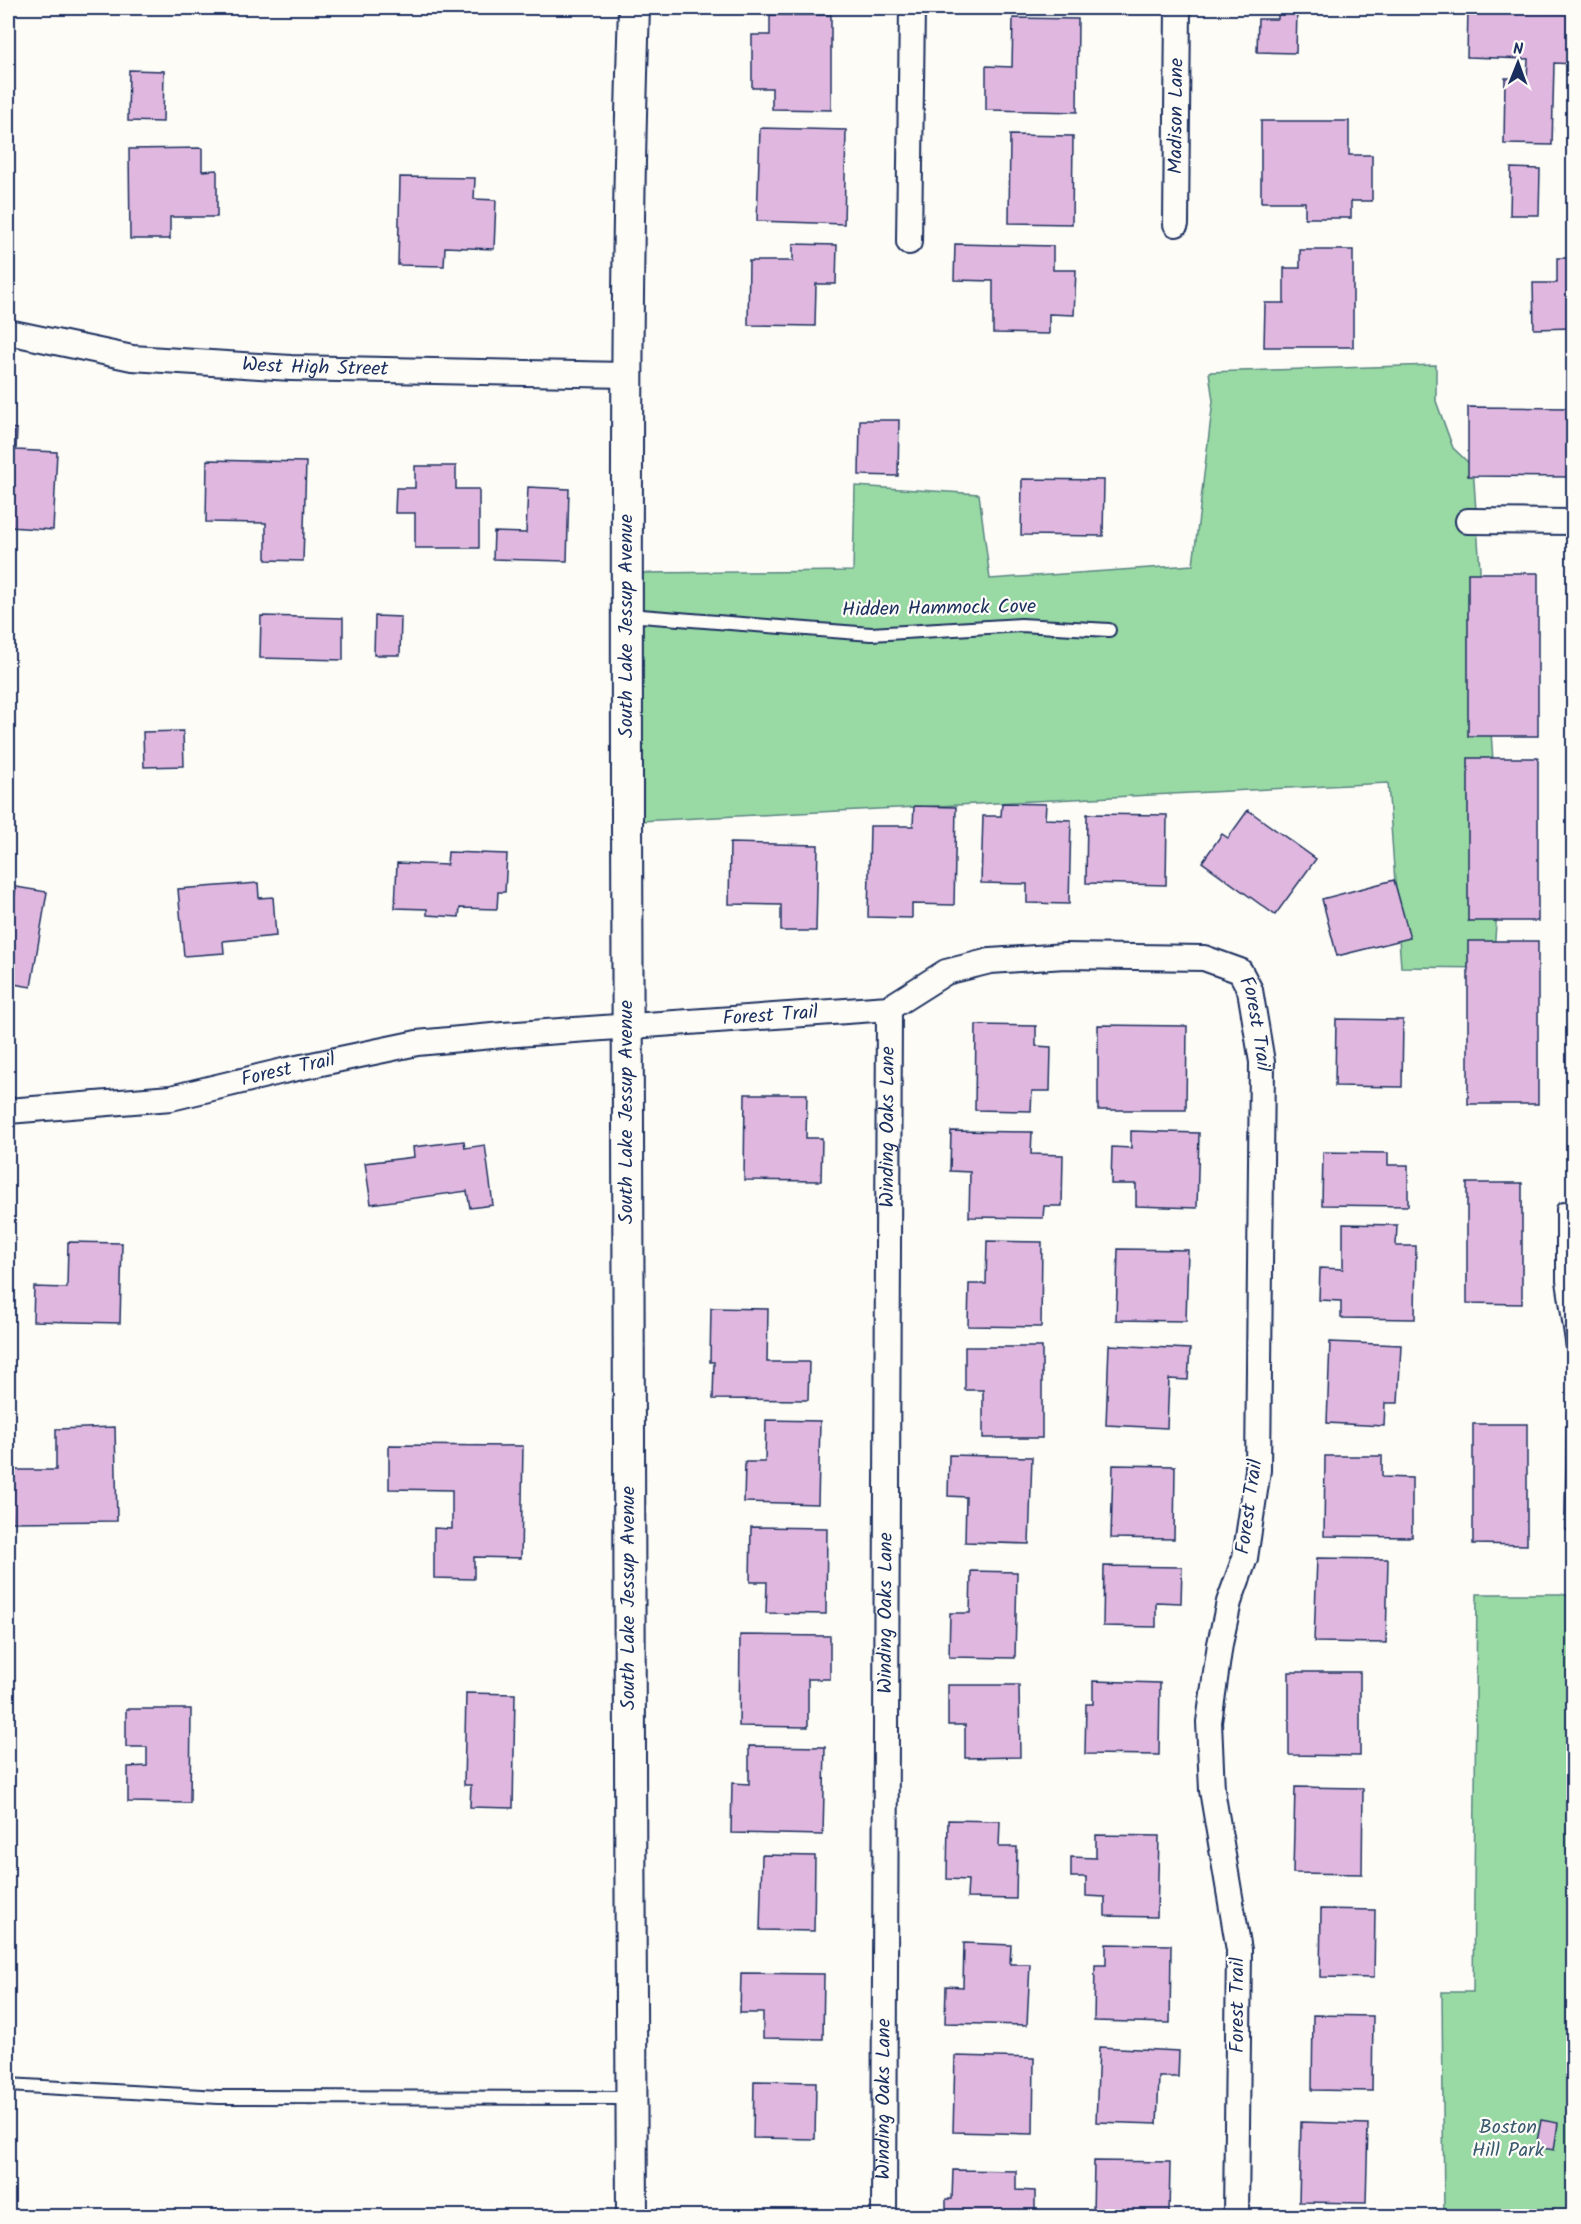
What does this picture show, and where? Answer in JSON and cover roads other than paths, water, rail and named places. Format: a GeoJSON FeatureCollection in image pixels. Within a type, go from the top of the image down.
{"type":"FeatureCollection","features":[{"type":"Feature","properties":{"kind":"street","name":"South Lake Jessup Avenue"},"geometry":{"type":"LineString","coordinates":[[632,2217],[626,375],[628,181],[634,8]]}},
{"type":"Feature","properties":{"kind":"street"},"geometry":{"type":"LineString","coordinates":[[909,242],[912,8]]}},
{"type":"Feature","properties":{"kind":"street","name":"Madison Lane"},"geometry":{"type":"LineString","coordinates":[[1176,224],[1178,8]]}},
{"type":"Feature","properties":{"kind":"street","name":"West High Street"},"geometry":{"type":"LineString","coordinates":[[8,332],[132,358],[291,368],[626,375]]}},
{"type":"Feature","properties":{"kind":"street"},"geometry":{"type":"LineString","coordinates":[[1468,520],[1574,522]]}},
{"type":"Feature","properties":{"kind":"street","name":"Forest Trail"},"geometry":{"type":"LineString","coordinates":[[8,1111],[171,1098],[283,1071],[417,1043],[889,1008],[946,972],[990,961],[1065,956],[1204,958],[1240,971],[1250,990],[1262,1062],[1258,1470],[1245,1558],[1229,1602],[1220,1644],[1209,1722],[1212,1790],[1239,1950],[1236,2217]]}},
{"type":"Feature","properties":{"kind":"street","name":"Winding Oaks Lane"},"geometry":{"type":"LineString","coordinates":[[884,2217],[889,1008]]}},
{"type":"Feature","properties":{"kind":"lane","name":"Hidden Hammock Cove"},"geometry":{"type":"LineString","coordinates":[[626,615],[871,634],[1021,624],[1109,630]]}},
{"type":"Feature","properties":{"kind":"lane"},"geometry":{"type":"LineString","coordinates":[[1563,1209],[1563,1281],[1574,1355]]}},
{"type":"Feature","properties":{"kind":"lane"},"geometry":{"type":"LineString","coordinates":[[1572,1526],[1574,1416]]}},
{"type":"Feature","properties":{"kind":"lane"},"geometry":{"type":"LineString","coordinates":[[8,2085],[219,2097],[632,2098]]}},
{"type":"Feature","properties":{"kind":"park label","name":"Boston Hill Park"},"geometry":{"type":"Point","coordinates":[1508,2140]}}]}
